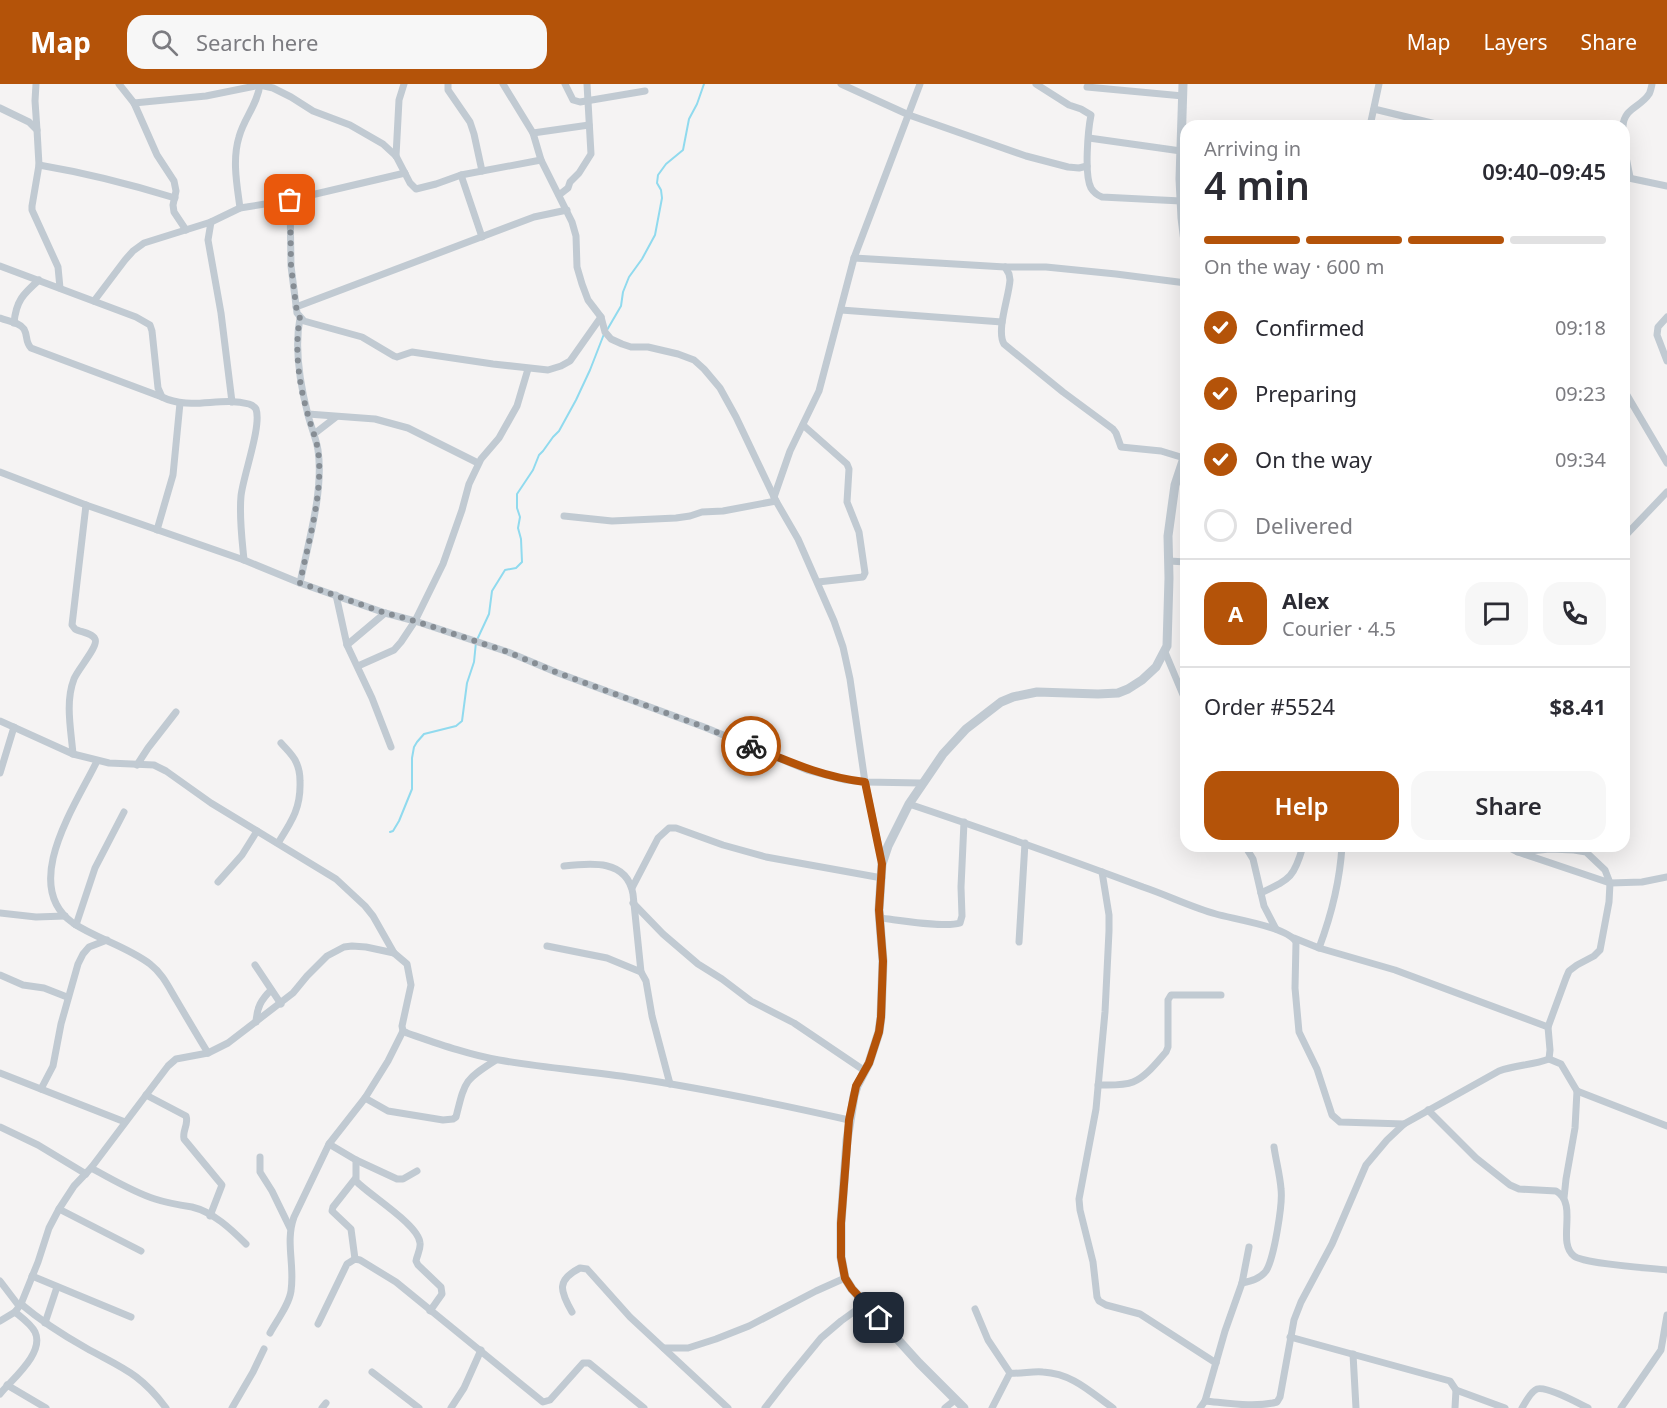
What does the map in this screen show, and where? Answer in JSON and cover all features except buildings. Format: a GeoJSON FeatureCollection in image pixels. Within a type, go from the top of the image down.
{"type":"FeatureCollection","features":[{"type":"Feature","properties":{"kind":"street"},"geometry":{"type":"LineString","coordinates":[[36,84],[39,165],[32,210],[58,267],[60,288]]}},
{"type":"Feature","properties":{"kind":"street"},"geometry":{"type":"LineString","coordinates":[[119,84],[134,103],[157,155],[174,181],[176,191],[174,212],[186,230]]}},
{"type":"Feature","properties":{"kind":"street"},"geometry":{"type":"LineString","coordinates":[[396,156],[399,100],[404,84]]}},
{"type":"Feature","properties":{"kind":"street"},"geometry":{"type":"LineString","coordinates":[[503,84],[532,133],[541,160],[567,210],[576,236],[577,267],[582,284],[588,300],[601,317],[605,332],[611,339],[631,348],[648,347],[694,360],[720,388],[775,499],[798,539],[834,621],[850,679],[865,782],[882,864],[881,1017],[879,1032],[865,1071],[856,1086],[849,1120],[841,1223],[841,1257],[845,1278],[852,1289],[919,1363],[964,1408]]}},
{"type":"Feature","properties":{"kind":"street"},"geometry":{"type":"LineString","coordinates":[[565,84],[576,102],[645,91]]}},
{"type":"Feature","properties":{"kind":"street"},"geometry":{"type":"LineString","coordinates":[[559,195],[568,188],[591,154],[587,84]]}},
{"type":"Feature","properties":{"kind":"street"},"geometry":{"type":"LineString","coordinates":[[841,84],[909,115],[1026,156],[1079,168],[1088,166]]}},
{"type":"Feature","properties":{"kind":"street"},"geometry":{"type":"LineString","coordinates":[[775,499],[790,451],[819,391],[854,258],[920,84]]}},
{"type":"Feature","properties":{"kind":"street"},"geometry":{"type":"LineString","coordinates":[[1036,84],[1091,116],[1088,129],[1088,166],[1089,184],[1095,193],[1102,197],[1180,201]]}},
{"type":"Feature","properties":{"kind":"street"},"geometry":{"type":"LineString","coordinates":[[1182,120],[1183,84]]}},
{"type":"Feature","properties":{"kind":"street"},"geometry":{"type":"LineString","coordinates":[[1371,120],[1379,84]]}},
{"type":"Feature","properties":{"kind":"street"},"geometry":{"type":"LineString","coordinates":[[1624,120],[1626,115],[1649,94],[1652,84]]}},
{"type":"Feature","properties":{"kind":"street"},"geometry":{"type":"LineString","coordinates":[[134,103],[206,96],[260,85],[282,92],[313,111],[339,120],[369,135],[390,149],[416,189],[461,175],[541,160]]}},
{"type":"Feature","properties":{"kind":"street"},"geometry":{"type":"LineString","coordinates":[[240,208],[236,172],[237,146],[239,135],[259,93],[260,85]]}},
{"type":"Feature","properties":{"kind":"street"},"geometry":{"type":"LineString","coordinates":[[445,85],[470,122],[482,171]]}},
{"type":"Feature","properties":{"kind":"street"},"geometry":{"type":"LineString","coordinates":[[1087,87],[1183,96]]}},
{"type":"Feature","properties":{"kind":"street"},"geometry":{"type":"LineString","coordinates":[[0,108],[29,122],[37,130]]}},
{"type":"Feature","properties":{"kind":"street"},"geometry":{"type":"LineString","coordinates":[[1374,109],[1419,120]]}},
{"type":"Feature","properties":{"kind":"street"},"geometry":{"type":"LineString","coordinates":[[532,133],[589,125]]}},
{"type":"Feature","properties":{"kind":"street"},"geometry":{"type":"LineString","coordinates":[[1089,138],[1180,152]]}},
{"type":"Feature","properties":{"kind":"street"},"geometry":{"type":"LineString","coordinates":[[39,165],[81,172],[175,198]]}},
{"type":"Feature","properties":{"kind":"street"},"geometry":{"type":"LineString","coordinates":[[94,301],[125,260],[144,243],[211,222],[240,208],[290,200],[405,174]]}},
{"type":"Feature","properties":{"kind":"street"},"geometry":{"type":"LineString","coordinates":[[461,175],[482,237]]}},
{"type":"Feature","properties":{"kind":"street"},"geometry":{"type":"LineString","coordinates":[[1630,178],[1667,186]]}},
{"type":"Feature","properties":{"kind":"street"},"geometry":{"type":"LineString","coordinates":[[290,200],[291,266],[296,307],[300,318],[297,353],[308,414],[318,450],[320,472],[300,583]]}},
{"type":"Feature","properties":{"kind":"street"},"geometry":{"type":"LineString","coordinates":[[296,307],[534,218],[567,210]]}},
{"type":"Feature","properties":{"kind":"street"},"geometry":{"type":"LineString","coordinates":[[211,222],[208,240],[221,313],[232,402]]}},
{"type":"Feature","properties":{"kind":"street"},"geometry":{"type":"LineString","coordinates":[[854,258],[1005,267],[1046,267],[1180,281]]}},
{"type":"Feature","properties":{"kind":"street"},"geometry":{"type":"LineString","coordinates":[[0,266],[136,317],[150,325],[158,388],[162,397]]}},
{"type":"Feature","properties":{"kind":"street"},"geometry":{"type":"LineString","coordinates":[[1005,267],[1010,280],[1002,322],[1001,338],[1004,344],[1113,429],[1121,447],[1180,454]]}},
{"type":"Feature","properties":{"kind":"street"},"geometry":{"type":"LineString","coordinates":[[14,323],[18,304],[23,295],[39,280]]}},
{"type":"Feature","properties":{"kind":"street"},"geometry":{"type":"LineString","coordinates":[[841,310],[1002,322]]}},
{"type":"Feature","properties":{"kind":"street"},"geometry":{"type":"LineString","coordinates":[[300,318],[362,337],[397,357],[412,352],[548,370],[570,361],[601,317]]}},
{"type":"Feature","properties":{"kind":"street"},"geometry":{"type":"LineString","coordinates":[[1667,317],[1658,327],[1657,335],[1667,361]]}},
{"type":"Feature","properties":{"kind":"street"},"geometry":{"type":"LineString","coordinates":[[0,318],[24,329],[28,345],[32,348],[162,397],[180,403],[232,402],[253,406],[257,418],[255,435],[241,495],[240,517],[244,560]]}},
{"type":"Feature","properties":{"kind":"street"},"geometry":{"type":"LineString","coordinates":[[358,666],[394,650],[415,621],[443,564],[469,484],[478,464],[499,438],[517,406],[528,369]]}},
{"type":"Feature","properties":{"kind":"street"},"geometry":{"type":"LineString","coordinates":[[1630,400],[1667,463]]}},
{"type":"Feature","properties":{"kind":"street"},"geometry":{"type":"LineString","coordinates":[[157,530],[173,475],[180,403]]}},
{"type":"Feature","properties":{"kind":"street"},"geometry":{"type":"LineString","coordinates":[[308,414],[375,419],[408,428],[478,464]]}},
{"type":"Feature","properties":{"kind":"street"},"geometry":{"type":"LineString","coordinates":[[314,434],[336,417]]}},
{"type":"Feature","properties":{"kind":"street"},"geometry":{"type":"LineString","coordinates":[[803,425],[847,464],[850,473],[847,502],[859,532],[865,573],[859,579],[818,582]]}},
{"type":"Feature","properties":{"kind":"street"},"geometry":{"type":"LineString","coordinates":[[882,864],[898,824],[921,783],[942,754],[966,729],[1001,702],[1037,692],[1118,693],[1142,680],[1156,667],[1165,652],[1167,637],[1168,536],[1175,485],[1180,470]]}},
{"type":"Feature","properties":{"kind":"street"},"geometry":{"type":"LineString","coordinates":[[0,472],[86,505],[244,560],[300,583],[508,652],[704,727],[807,770],[846,780],[921,783]]}},
{"type":"Feature","properties":{"kind":"street"},"geometry":{"type":"LineString","coordinates":[[1630,531],[1667,492]]}},
{"type":"Feature","properties":{"kind":"street"},"geometry":{"type":"LineString","coordinates":[[564,516],[612,521],[676,518],[702,512],[723,511],[775,499]]}},
{"type":"Feature","properties":{"kind":"street"},"geometry":{"type":"LineString","coordinates":[[72,754],[70,699],[72,684],[75,675],[94,649],[96,642],[92,635],[75,629],[72,625],[86,505]]}},
{"type":"Feature","properties":{"kind":"street"},"geometry":{"type":"LineString","coordinates":[[1169,561],[1180,562]]}},
{"type":"Feature","properties":{"kind":"street"},"geometry":{"type":"LineString","coordinates":[[336,595],[346,645],[358,666],[391,747]]}},
{"type":"Feature","properties":{"kind":"street"},"geometry":{"type":"LineString","coordinates":[[346,645],[385,613]]}},
{"type":"Feature","properties":{"kind":"street"},"geometry":{"type":"LineString","coordinates":[[1165,652],[1180,688]]}},
{"type":"Feature","properties":{"kind":"street"},"geometry":{"type":"LineString","coordinates":[[137,765],[176,712]]}},
{"type":"Feature","properties":{"kind":"street"},"geometry":{"type":"LineString","coordinates":[[0,721],[72,754],[109,764],[160,767],[211,803],[336,879],[373,916],[394,953],[407,964],[411,985],[402,1026],[403,1031],[365,1098],[329,1144],[317,1166],[290,1228],[291,1294],[270,1333]]}},
{"type":"Feature","properties":{"kind":"street"},"geometry":{"type":"LineString","coordinates":[[0,773],[14,727]]}},
{"type":"Feature","properties":{"kind":"street"},"geometry":{"type":"LineString","coordinates":[[278,843],[300,802],[300,773],[296,762],[281,743]]}},
{"type":"Feature","properties":{"kind":"street"},"geometry":{"type":"LineString","coordinates":[[97,761],[57,840],[51,887],[53,898],[57,908],[76,925],[120,945],[151,965],[162,976],[208,1053]]}},
{"type":"Feature","properties":{"kind":"street"},"geometry":{"type":"LineString","coordinates":[[909,804],[1024,843],[1214,913],[1276,929],[1319,948],[1395,970],[1548,1027]]}},
{"type":"Feature","properties":{"kind":"street"},"geometry":{"type":"LineString","coordinates":[[76,925],[94,868],[124,812]]}},
{"type":"Feature","properties":{"kind":"street"},"geometry":{"type":"LineString","coordinates":[[880,918],[954,925],[960,923],[964,822]]}},
{"type":"Feature","properties":{"kind":"street"},"geometry":{"type":"LineString","coordinates":[[632,888],[662,833],[669,828],[676,828],[766,857],[882,878]]}},
{"type":"Feature","properties":{"kind":"street"},"geometry":{"type":"LineString","coordinates":[[218,882],[242,855],[257,831]]}},
{"type":"Feature","properties":{"kind":"street"},"geometry":{"type":"LineString","coordinates":[[1018,942],[1024,843]]}},
{"type":"Feature","properties":{"kind":"street"},"geometry":{"type":"LineString","coordinates":[[1249,852],[1253,859],[1264,906],[1276,929]]}},
{"type":"Feature","properties":{"kind":"street"},"geometry":{"type":"LineString","coordinates":[[1261,893],[1290,877],[1297,867],[1301,852]]}},
{"type":"Feature","properties":{"kind":"street"},"geometry":{"type":"LineString","coordinates":[[1319,948],[1327,927],[1341,852]]}},
{"type":"Feature","properties":{"kind":"street"},"geometry":{"type":"LineString","coordinates":[[1518,852],[1610,883],[1642,882],[1667,877]]}},
{"type":"Feature","properties":{"kind":"street"},"geometry":{"type":"LineString","coordinates":[[1549,1059],[1548,1027],[1569,971],[1594,957],[1600,950],[1609,902],[1610,883],[1605,870],[1586,852]]}},
{"type":"Feature","properties":{"kind":"street"},"geometry":{"type":"LineString","coordinates":[[564,866],[608,865],[626,878],[632,888],[641,972],[646,981],[652,1016],[670,1084]]}},
{"type":"Feature","properties":{"kind":"street"},"geometry":{"type":"LineString","coordinates":[[1102,873],[1109,931],[1105,1012],[1096,1109],[1079,1199],[1082,1221],[1094,1262],[1096,1297],[1106,1305],[1140,1314],[1216,1363]]}},
{"type":"Feature","properties":{"kind":"street"},"geometry":{"type":"LineString","coordinates":[[633,903],[663,934],[698,964],[751,1001],[794,1023],[865,1071]]}},
{"type":"Feature","properties":{"kind":"street"},"geometry":{"type":"LineString","coordinates":[[0,913],[36,917],[65,916]]}},
{"type":"Feature","properties":{"kind":"street"},"geometry":{"type":"LineString","coordinates":[[1294,938],[1299,1032],[1317,1069],[1332,1115],[1340,1122],[1404,1124]]}},
{"type":"Feature","properties":{"kind":"street"},"geometry":{"type":"LineString","coordinates":[[40,1089],[53,1066],[67,998],[83,954],[89,946],[107,940]]}},
{"type":"Feature","properties":{"kind":"street"},"geometry":{"type":"LineString","coordinates":[[547,946],[607,958],[641,972]]}},
{"type":"Feature","properties":{"kind":"street"},"geometry":{"type":"LineString","coordinates":[[0,1321],[18,1307],[49,1228],[74,1186],[89,1171],[173,1060],[208,1053],[228,1044],[293,993],[327,956],[344,947],[366,947],[394,953]]}},
{"type":"Feature","properties":{"kind":"street"},"geometry":{"type":"LineString","coordinates":[[255,965],[280,1004]]}},
{"type":"Feature","properties":{"kind":"street"},"geometry":{"type":"LineString","coordinates":[[0,975],[24,985],[44,988],[67,998]]}},
{"type":"Feature","properties":{"kind":"street"},"geometry":{"type":"LineString","coordinates":[[256,1022],[260,1002],[271,990]]}},
{"type":"Feature","properties":{"kind":"street"},"geometry":{"type":"LineString","coordinates":[[1098,1085],[1136,1081],[1166,1052],[1168,1047],[1168,1000],[1172,995],[1221,995]]}},
{"type":"Feature","properties":{"kind":"street"},"geometry":{"type":"LineString","coordinates":[[403,1031],[496,1060],[670,1084],[849,1120]]}},
{"type":"Feature","properties":{"kind":"street"},"geometry":{"type":"LineString","coordinates":[[1205,1401],[1251,1405],[1277,1402],[1280,1397],[1294,1320],[1332,1244],[1366,1165],[1404,1124],[1428,1110],[1499,1071],[1549,1059],[1556,1060],[1561,1064],[1577,1091],[1575,1128],[1564,1199]]}},
{"type":"Feature","properties":{"kind":"street"},"geometry":{"type":"LineString","coordinates":[[365,1098],[388,1112],[443,1120],[453,1119],[456,1117],[466,1083],[496,1060]]}},
{"type":"Feature","properties":{"kind":"street"},"geometry":{"type":"LineString","coordinates":[[0,1072],[125,1122]]}},
{"type":"Feature","properties":{"kind":"street"},"geometry":{"type":"LineString","coordinates":[[1577,1091],[1667,1126]]}},
{"type":"Feature","properties":{"kind":"street"},"geometry":{"type":"LineString","coordinates":[[146,1095],[186,1116],[184,1139],[222,1185],[210,1216]]}},
{"type":"Feature","properties":{"kind":"street"},"geometry":{"type":"LineString","coordinates":[[1428,1110],[1476,1158],[1510,1185],[1519,1189],[1560,1193],[1567,1211],[1567,1244],[1575,1257],[1667,1270]]}},
{"type":"Feature","properties":{"kind":"street"},"geometry":{"type":"LineString","coordinates":[[0,1127],[89,1171],[154,1199],[193,1207],[230,1228],[246,1244]]}},
{"type":"Feature","properties":{"kind":"street"},"geometry":{"type":"LineString","coordinates":[[329,1144],[356,1160],[397,1179],[403,1179],[417,1171]]}},
{"type":"Feature","properties":{"kind":"street"},"geometry":{"type":"LineString","coordinates":[[1242,1283],[1258,1278],[1266,1271],[1270,1262],[1278,1223],[1281,1191],[1274,1147]]}},
{"type":"Feature","properties":{"kind":"street"},"geometry":{"type":"LineString","coordinates":[[260,1157],[260,1172],[290,1228]]}},
{"type":"Feature","properties":{"kind":"street"},"geometry":{"type":"LineString","coordinates":[[355,1259],[351,1229],[332,1211],[355,1179],[356,1160]]}},
{"type":"Feature","properties":{"kind":"street"},"geometry":{"type":"LineString","coordinates":[[355,1179],[405,1221],[420,1239],[421,1245],[416,1261],[441,1287],[442,1291],[430,1311]]}},
{"type":"Feature","properties":{"kind":"street"},"geometry":{"type":"LineString","coordinates":[[59,1209],[141,1251]]}},
{"type":"Feature","properties":{"kind":"street"},"geometry":{"type":"LineString","coordinates":[[1200,1408],[1205,1401],[1225,1331],[1242,1283],[1249,1247]]}},
{"type":"Feature","properties":{"kind":"street"},"geometry":{"type":"LineString","coordinates":[[318,1324],[347,1264],[355,1259],[360,1260],[396,1282],[543,1402],[550,1400],[583,1363],[586,1363],[644,1408]]}},
{"type":"Feature","properties":{"kind":"street"},"geometry":{"type":"LineString","coordinates":[[572,1312],[565,1300],[562,1284],[573,1271],[580,1268],[587,1269],[630,1317],[728,1408]]}},
{"type":"Feature","properties":{"kind":"street"},"geometry":{"type":"LineString","coordinates":[[32,1276],[131,1317]]}},
{"type":"Feature","properties":{"kind":"street"},"geometry":{"type":"LineString","coordinates":[[664,1348],[688,1348],[716,1339],[748,1326],[845,1278]]}},
{"type":"Feature","properties":{"kind":"street"},"geometry":{"type":"LineString","coordinates":[[0,1281],[36,1334],[36,1347],[16,1377],[0,1394]]}},
{"type":"Feature","properties":{"kind":"street"},"geometry":{"type":"LineString","coordinates":[[45,1323],[57,1287]]}},
{"type":"Feature","properties":{"kind":"street"},"geometry":{"type":"LineString","coordinates":[[765,1408],[821,1338],[866,1303]]}},
{"type":"Feature","properties":{"kind":"street"},"geometry":{"type":"LineString","coordinates":[[18,1307],[126,1369],[154,1392],[166,1408]]}},
{"type":"Feature","properties":{"kind":"street"},"geometry":{"type":"LineString","coordinates":[[975,1309],[988,1340],[1010,1373]]}},
{"type":"Feature","properties":{"kind":"street"},"geometry":{"type":"LineString","coordinates":[[1621,1408],[1661,1350],[1667,1315]]}},
{"type":"Feature","properties":{"kind":"street"},"geometry":{"type":"LineString","coordinates":[[1290,1337],[1450,1381],[1456,1390],[1504,1408]]}},
{"type":"Feature","properties":{"kind":"street"},"geometry":{"type":"LineString","coordinates":[[232,1408],[264,1349]]}},
{"type":"Feature","properties":{"kind":"street"},"geometry":{"type":"LineString","coordinates":[[451,1408],[464,1388],[481,1350]]}},
{"type":"Feature","properties":{"kind":"street"},"geometry":{"type":"LineString","coordinates":[[1353,1354],[1356,1408]]}},
{"type":"Feature","properties":{"kind":"street"},"geometry":{"type":"LineString","coordinates":[[1010,1373],[1039,1371],[1071,1378],[1113,1408]]}},
{"type":"Feature","properties":{"kind":"street"},"geometry":{"type":"LineString","coordinates":[[372,1372],[419,1408]]}},
{"type":"Feature","properties":{"kind":"street"},"geometry":{"type":"LineString","coordinates":[[992,1408],[1010,1373]]}},
{"type":"Feature","properties":{"kind":"street"},"geometry":{"type":"LineString","coordinates":[[7,1384],[46,1408]]}},
{"type":"Feature","properties":{"kind":"street"},"geometry":{"type":"LineString","coordinates":[[1522,1408],[1534,1390],[1538,1388],[1549,1390],[1588,1408]]}},
{"type":"Feature","properties":{"kind":"street"},"geometry":{"type":"LineString","coordinates":[[1455,1408],[1456,1390]]}},
{"type":"Feature","properties":{"kind":"street"},"geometry":{"type":"LineString","coordinates":[[945,1408],[955,1400]]}},
{"type":"Feature","properties":{"kind":"waterway"},"geometry":{"type":"LineString","coordinates":[[607,330],[621,306],[629,277],[655,235],[662,198],[657,183],[658,175],[666,164],[683,150],[689,119],[704,84]]}},
{"type":"Feature","properties":{"kind":"waterway"},"geometry":{"type":"LineString","coordinates":[[390,832],[399,821],[412,789],[412,758],[417,742],[424,734],[456,726],[462,721],[476,642],[489,614],[492,591],[505,570],[516,568],[522,562],[517,494],[533,470],[539,455],[559,431],[576,400],[604,334]]}},
{"type":"Feature","properties":{"kind":"way so far"},"geometry":{"type":"LineString","coordinates":[[290,200],[291,266],[297,313],[300,318],[297,353],[308,414],[318,450],[320,472],[300,583],[508,652],[751,746]]}},
{"type":"Feature","properties":{"kind":"route"},"geometry":{"type":"LineString","coordinates":[[751,746],[807,770],[846,780],[865,782],[882,864],[879,910],[883,961],[881,1017],[879,1032],[869,1063],[856,1086],[849,1120],[841,1223],[841,1257],[845,1278],[879,1318]]}}]}
